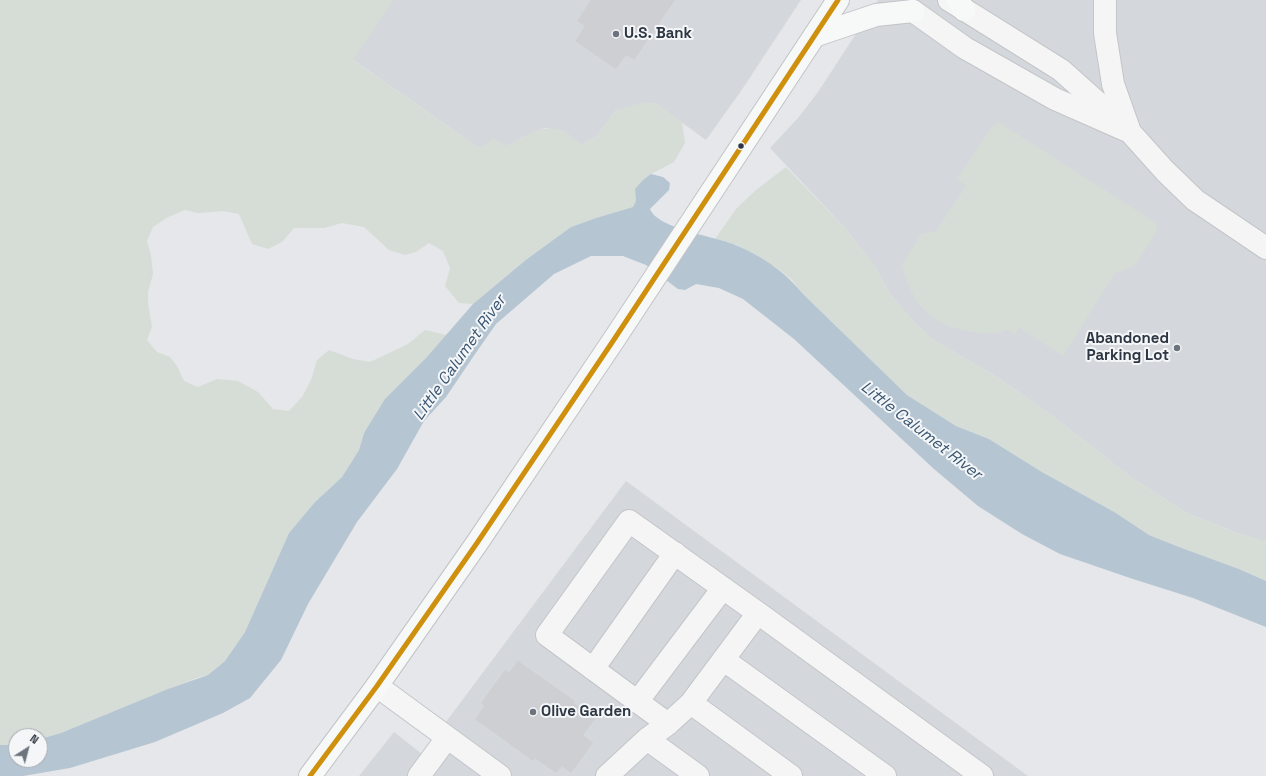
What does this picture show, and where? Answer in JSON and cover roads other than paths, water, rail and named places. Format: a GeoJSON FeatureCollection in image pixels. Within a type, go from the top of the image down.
{"type":"FeatureCollection","features":[{"type":"Feature","properties":{"kind":"main road"},"geometry":{"type":"LineString","coordinates":[[310,776],[377,686],[477,543],[613,341],[838,0]]}},
{"type":"Feature","properties":{"kind":"main road"},"geometry":{"type":"LineString","coordinates":[[814,36],[876,15],[913,11]]}},
{"type":"Feature","properties":{"kind":"street"},"geometry":{"type":"LineString","coordinates":[[1105,0],[1105,34],[1113,84],[1130,132]]}},
{"type":"Feature","properties":{"kind":"street"},"geometry":{"type":"LineString","coordinates":[[957,3],[1061,70],[1130,132],[1165,171],[1194,200],[1266,248]]}},
{"type":"Feature","properties":{"kind":"street"},"geometry":{"type":"LineString","coordinates":[[913,11],[965,48],[1055,99],[1130,132]]}},
{"type":"Feature","properties":{"kind":"street"},"geometry":{"type":"LineString","coordinates":[[668,724],[547,635],[629,521],[982,776]]}},
{"type":"Feature","properties":{"kind":"street"},"geometry":{"type":"LineString","coordinates":[[593,669],[675,553]]}},
{"type":"Feature","properties":{"kind":"street"},"geometry":{"type":"LineString","coordinates":[[637,702],[723,588]]}},
{"type":"Feature","properties":{"kind":"street"},"geometry":{"type":"LineString","coordinates":[[607,776],[647,739],[668,724],[691,703],[758,613]]}},
{"type":"Feature","properties":{"kind":"street"},"geometry":{"type":"LineString","coordinates":[[724,660],[885,776]]}},
{"type":"Feature","properties":{"kind":"street"},"geometry":{"type":"LineString","coordinates":[[377,686],[500,776]]}},
{"type":"Feature","properties":{"kind":"street"},"geometry":{"type":"LineString","coordinates":[[691,703],[792,776]]}},
{"type":"Feature","properties":{"kind":"street"},"geometry":{"type":"LineString","coordinates":[[419,776],[447,738]]}},
{"type":"Feature","properties":{"kind":"street"},"geometry":{"type":"LineString","coordinates":[[647,739],[698,776]]}},
{"type":"Feature","properties":{"kind":"water","name":"Little Calumet River"},"geometry":{"type":"Polygon","coordinates":[[[651,174],[663,177],[670,183],[669,190],[650,209],[655,216],[676,227],[738,246],[774,266],[782,272],[907,395],[956,426],[989,439],[1042,472],[1116,513],[1149,535],[1239,569],[1266,581],[1266,627],[1193,598],[1060,554],[1022,534],[978,506],[934,469],[794,339],[743,299],[719,288],[696,284],[685,290],[678,289],[646,265],[623,256],[591,256],[554,274],[496,324],[446,397],[424,421],[397,469],[357,522],[308,604],[281,660],[250,698],[223,713],[155,742],[70,768],[23,776],[0,776],[0,745],[8,745],[8,768],[48,768],[48,737],[61,733],[168,689],[208,675],[225,661],[245,632],[289,533],[315,502],[342,477],[359,450],[364,433],[385,399],[427,357],[473,304],[527,259],[571,227],[633,207],[636,201],[635,189],[651,174]]]}},
{"type":"Feature","properties":{"kind":"place","name":"U.S. Bank"},"geometry":{"type":"Point","coordinates":[616,34]}},
{"type":"Feature","properties":{"kind":"place","name":"Abandoned Parking Lot"},"geometry":{"type":"Point","coordinates":[1177,348]}},
{"type":"Feature","properties":{"kind":"place","name":"Olive Garden"},"geometry":{"type":"Point","coordinates":[533,712]}}]}
